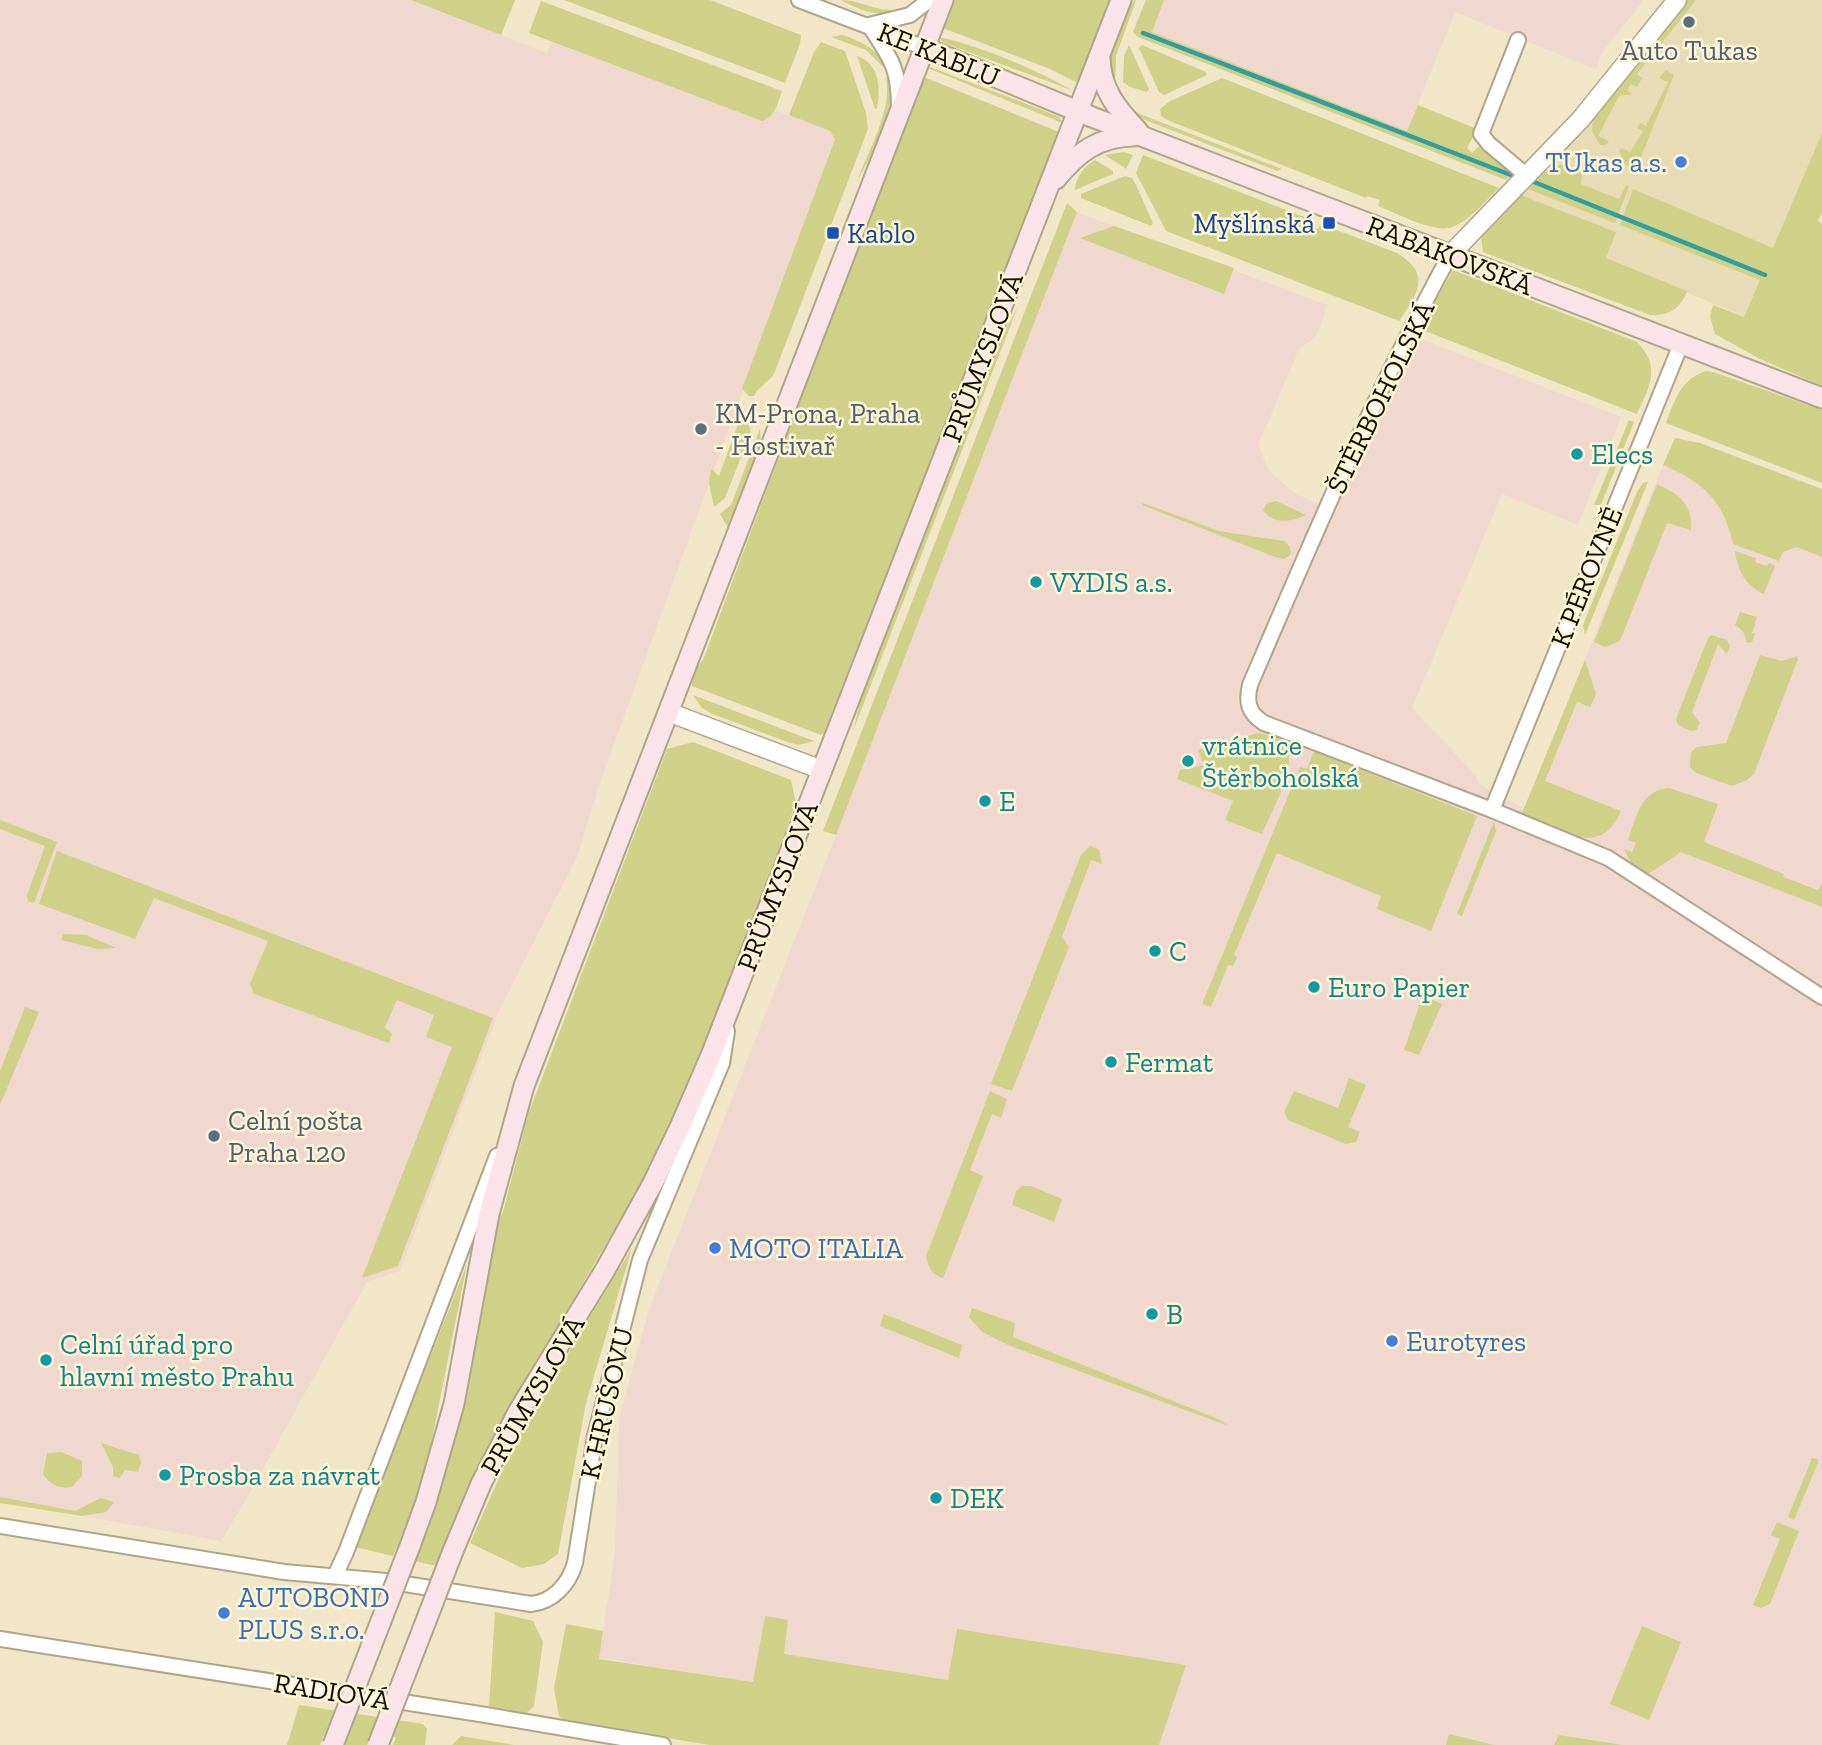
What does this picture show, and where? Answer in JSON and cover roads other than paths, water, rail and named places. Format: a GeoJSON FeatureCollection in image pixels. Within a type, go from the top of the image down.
{"type":"FeatureCollection","features":[{"type":"Feature","properties":{"kind":"main road","name":"PRŮMYSLOVÁ"},"geometry":{"type":"LineString","coordinates":[[333,1745],[426,1502],[454,1404],[489,1214],[524,1086],[943,0]]}},
{"type":"Feature","properties":{"kind":"main road","name":"PRŮMYSLOVÁ"},"geometry":{"type":"LineString","coordinates":[[378,1745],[481,1484],[518,1412],[611,1260],[680,1127],[733,998],[1121,0]]}},
{"type":"Feature","properties":{"kind":"main road","name":"KE KABLU"},"geometry":{"type":"LineString","coordinates":[[925,48],[1078,111]]}},
{"type":"Feature","properties":{"kind":"main road"},"geometry":{"type":"LineString","coordinates":[[1101,50],[1102,77],[1108,94],[1121,114],[1144,137]]}},
{"type":"Feature","properties":{"kind":"main road","name":"RABAKOVSKÁ"},"geometry":{"type":"LineString","coordinates":[[1078,111],[1822,398]]}},
{"type":"Feature","properties":{"kind":"main road"},"geometry":{"type":"LineString","coordinates":[[1046,191],[1076,156],[1090,145],[1110,138],[1144,137]]}},
{"type":"Feature","properties":{"kind":"street","name":"KE KABLU"},"geometry":{"type":"LineString","coordinates":[[799,0],[925,48]]}},
{"type":"Feature","properties":{"kind":"street"},"geometry":{"type":"LineString","coordinates":[[899,113],[899,81],[894,66],[869,25],[910,15],[929,0]]}},
{"type":"Feature","properties":{"kind":"street","name":"ŠTĚRBOHOLSKÁ"},"geometry":{"type":"LineString","coordinates":[[1492,810],[1264,723],[1256,718],[1247,700],[1250,685],[1321,519],[1396,358],[1450,255],[1600,97],[1677,0]]}},
{"type":"Feature","properties":{"kind":"street"},"geometry":{"type":"LineString","coordinates":[[1518,40],[1481,134],[1484,140],[1527,176]]}},
{"type":"Feature","properties":{"kind":"street","name":"K PÉROVNĚ"},"geometry":{"type":"LineString","coordinates":[[1492,810],[1681,344]]}},
{"type":"Feature","properties":{"kind":"street"},"geometry":{"type":"LineString","coordinates":[[668,712],[822,770]]}},
{"type":"Feature","properties":{"kind":"street"},"geometry":{"type":"LineString","coordinates":[[1492,810],[1608,858],[1822,997]]}},
{"type":"Feature","properties":{"kind":"street","name":"K HRUŠOVU"},"geometry":{"type":"LineString","coordinates":[[0,1526],[285,1572],[386,1581],[531,1604],[551,1598],[567,1581],[575,1563],[595,1436],[640,1260],[722,1063],[733,998]]}},
{"type":"Feature","properties":{"kind":"street"},"geometry":{"type":"LineString","coordinates":[[335,1576],[524,1086]]}},
{"type":"Feature","properties":{"kind":"street","name":"RADIOVÁ"},"geometry":{"type":"LineString","coordinates":[[0,1639],[518,1720],[610,1741],[663,1745]]}},
{"type":"Feature","properties":{"kind":"waterway"},"geometry":{"type":"LineString","coordinates":[[1143,33],[1511,175]]}},
{"type":"Feature","properties":{"kind":"waterway"},"geometry":{"type":"LineString","coordinates":[[1534,182],[1765,275]]}},
{"type":"Feature","properties":{"kind":"place","name":"Auto Tukas"},"geometry":{"type":"Point","coordinates":[1689,22]}},
{"type":"Feature","properties":{"kind":"place","name":"TUkas a.s."},"geometry":{"type":"Point","coordinates":[1681,162]}},
{"type":"Feature","properties":{"kind":"place","name":"Myšlínská"},"geometry":{"type":"Point","coordinates":[1329,223]}},
{"type":"Feature","properties":{"kind":"place","name":"Kablo"},"geometry":{"type":"Point","coordinates":[833,233]}},
{"type":"Feature","properties":{"kind":"place","name":"KM-Prona, Praha - Hostivař"},"geometry":{"type":"Point","coordinates":[701,429]}},
{"type":"Feature","properties":{"kind":"place","name":"Elecs"},"geometry":{"type":"Point","coordinates":[1577,454]}},
{"type":"Feature","properties":{"kind":"place","name":"VYDIS a.s."},"geometry":{"type":"Point","coordinates":[1036,582]}},
{"type":"Feature","properties":{"kind":"place","name":"vrátnice Štěrboholská"},"geometry":{"type":"Point","coordinates":[1188,761]}},
{"type":"Feature","properties":{"kind":"place","name":"E"},"geometry":{"type":"Point","coordinates":[985,801]}},
{"type":"Feature","properties":{"kind":"place","name":"C"},"geometry":{"type":"Point","coordinates":[1155,951]}},
{"type":"Feature","properties":{"kind":"place","name":"Euro Papier"},"geometry":{"type":"Point","coordinates":[1314,987]}},
{"type":"Feature","properties":{"kind":"place","name":"Fermat"},"geometry":{"type":"Point","coordinates":[1111,1062]}},
{"type":"Feature","properties":{"kind":"place","name":"Celní pošta Praha 120"},"geometry":{"type":"Point","coordinates":[214,1136]}},
{"type":"Feature","properties":{"kind":"place","name":"MOTO ITALIA"},"geometry":{"type":"Point","coordinates":[715,1248]}},
{"type":"Feature","properties":{"kind":"place","name":"B"},"geometry":{"type":"Point","coordinates":[1152,1314]}},
{"type":"Feature","properties":{"kind":"place","name":"Eurotyres"},"geometry":{"type":"Point","coordinates":[1392,1341]}},
{"type":"Feature","properties":{"kind":"place","name":"Celní úřad pro hlavní město Prahu"},"geometry":{"type":"Point","coordinates":[46,1360]}},
{"type":"Feature","properties":{"kind":"place","name":"Prosba za návrat"},"geometry":{"type":"Point","coordinates":[165,1475]}},
{"type":"Feature","properties":{"kind":"place","name":"DEK"},"geometry":{"type":"Point","coordinates":[936,1498]}},
{"type":"Feature","properties":{"kind":"place","name":"AUTOBOND PLUS s.r.o."},"geometry":{"type":"Point","coordinates":[224,1613]}}]}
